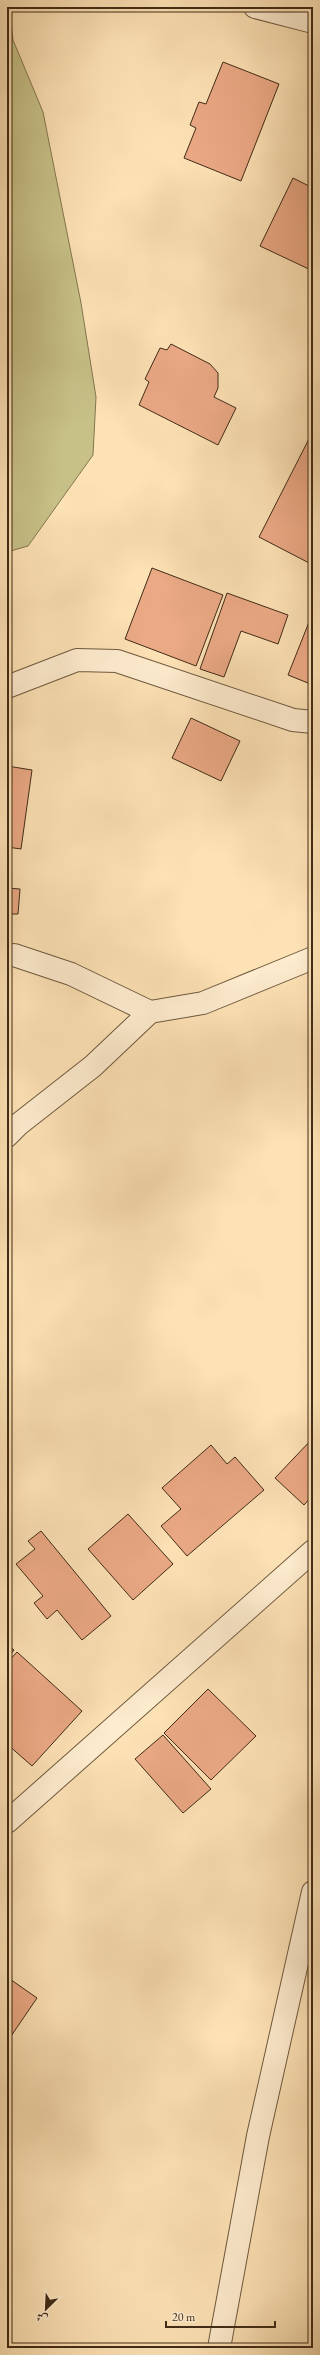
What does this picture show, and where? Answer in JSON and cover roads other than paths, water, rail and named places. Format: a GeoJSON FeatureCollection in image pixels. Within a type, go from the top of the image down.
{"type":"FeatureCollection","features":[{"type":"Feature","properties":{"kind":"street"},"geometry":{"type":"LineString","coordinates":[[255,7],[313,22]]}},
{"type":"Feature","properties":{"kind":"street"},"geometry":{"type":"LineString","coordinates":[[7,687],[77,660],[118,661],[293,720],[313,722]]}},
{"type":"Feature","properties":{"kind":"street"},"geometry":{"type":"LineString","coordinates":[[14,955],[72,974],[150,1012]]}},
{"type":"Feature","properties":{"kind":"street"},"geometry":{"type":"LineString","coordinates":[[7,1136],[18,1124],[94,1066],[150,1012],[203,1003],[313,958]]}},
{"type":"Feature","properties":{"kind":"street"},"geometry":{"type":"LineString","coordinates":[[7,1822],[313,1551]]}},
{"type":"Feature","properties":{"kind":"street"},"geometry":{"type":"LineString","coordinates":[[219,2348],[258,2136],[313,1892]]}}]}
